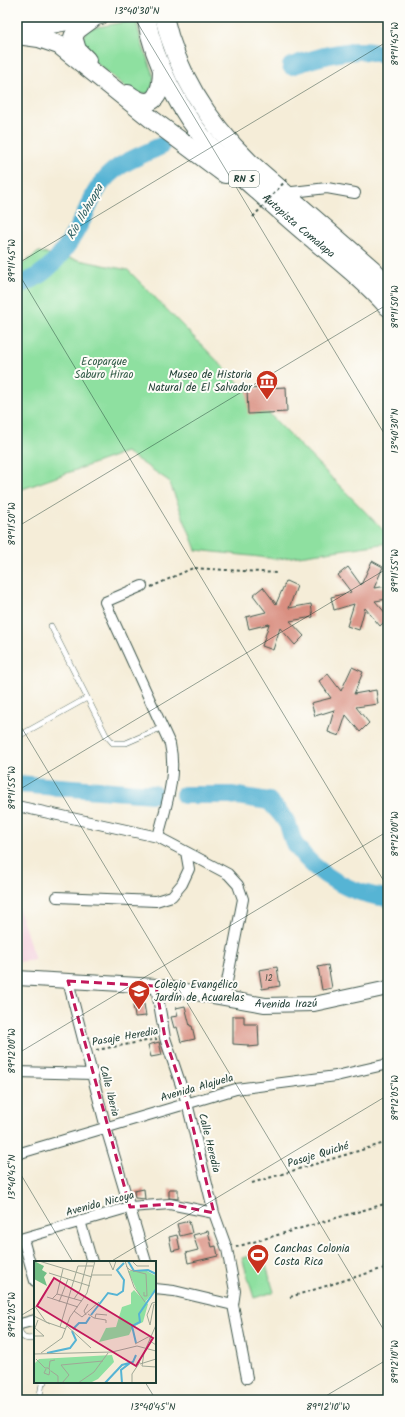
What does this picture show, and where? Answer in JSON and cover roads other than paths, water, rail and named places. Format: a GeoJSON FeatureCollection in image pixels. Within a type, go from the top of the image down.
{"type":"FeatureCollection","features":[{"type":"Feature","properties":{"kind":"highway"},"geometry":{"type":"LineString","coordinates":[[17,33],[39,22],[44,17]]}},
{"type":"Feature","properties":{"kind":"highway","name":"Autopista Comalapa"},"geometry":{"type":"LineString","coordinates":[[146,17],[148,29],[162,69],[188,116],[212,148],[225,162],[292,222],[357,276],[388,307]]}},
{"type":"Feature","properties":{"kind":"highway","name":"Autopista Comalapa"},"geometry":{"type":"LineString","coordinates":[[164,17],[169,36],[190,86],[217,127],[238,152],[286,186],[372,268],[388,286]]}},
{"type":"Feature","properties":{"kind":"highway"},"geometry":{"type":"LineString","coordinates":[[96,18],[81,26],[75,33],[73,37],[75,47],[81,55],[136,100],[146,102],[154,99],[161,89],[162,69]]}},
{"type":"Feature","properties":{"kind":"highway"},"geometry":{"type":"LineString","coordinates":[[17,33],[39,38],[59,45],[154,121],[292,222]]}},
{"type":"Feature","properties":{"kind":"street"},"geometry":{"type":"LineString","coordinates":[[17,33],[96,18]]}},
{"type":"Feature","properties":{"kind":"street"},"geometry":{"type":"LineString","coordinates":[[286,186],[327,188],[355,193]]}},
{"type":"Feature","properties":{"kind":"street"},"geometry":{"type":"LineString","coordinates":[[142,586],[105,602],[170,744],[173,758],[172,775],[158,837]]}},
{"type":"Feature","properties":{"kind":"street"},"geometry":{"type":"LineString","coordinates":[[17,806],[158,837],[228,874],[238,885],[243,900],[224,997]]}},
{"type":"Feature","properties":{"kind":"street"},"geometry":{"type":"LineString","coordinates":[[57,897],[156,901],[172,896],[182,884],[189,868],[186,852]]}},
{"type":"Feature","properties":{"kind":"street","name":"Avenida Irazú"},"geometry":{"type":"LineString","coordinates":[[17,978],[156,986],[265,1005],[314,1004],[388,988]]}},
{"type":"Feature","properties":{"kind":"street","name":"Calle Iberia"},"geometry":{"type":"LineString","coordinates":[[68,981],[106,1128],[146,1261]]}},
{"type":"Feature","properties":{"kind":"street","name":"Calle Heredia"},"geometry":{"type":"LineString","coordinates":[[156,986],[166,1038],[187,1103],[214,1213],[227,1249],[235,1291],[233,1305],[247,1378]]}},
{"type":"Feature","properties":{"kind":"street","name":"Avenida Alajuela"},"geometry":{"type":"LineString","coordinates":[[17,1154],[236,1089],[336,1076],[388,1064]]}},
{"type":"Feature","properties":{"kind":"street"},"geometry":{"type":"LineString","coordinates":[[17,1072],[93,1074]]}},
{"type":"Feature","properties":{"kind":"street","name":"Avenida Nicoya"},"geometry":{"type":"LineString","coordinates":[[20,1239],[130,1206],[170,1204],[214,1213]]}},
{"type":"Feature","properties":{"kind":"street"},"geometry":{"type":"LineString","coordinates":[[80,1221],[92,1261]]}},
{"type":"Feature","properties":{"kind":"street"},"geometry":{"type":"LineString","coordinates":[[20,1239],[34,1278]]}},
{"type":"Feature","properties":{"kind":"street"},"geometry":{"type":"LineString","coordinates":[[156,1289],[174,1291],[233,1305]]}},
{"type":"Feature","properties":{"kind":"street"},"geometry":{"type":"LineString","coordinates":[[17,1325],[34,1320]]}},
{"type":"Feature","properties":{"kind":"lane"},"geometry":{"type":"LineString","coordinates":[[51,626],[106,735],[112,743],[126,743],[163,727]]}},
{"type":"Feature","properties":{"kind":"lane"},"geometry":{"type":"LineString","coordinates":[[17,737],[87,698]]}},
{"type":"Feature","properties":{"kind":"lane"},"geometry":{"type":"LineString","coordinates":[[17,1325],[20,1335],[28,1340],[34,1338]]}},
{"type":"Feature","properties":{"kind":"lane"},"geometry":{"type":"LineString","coordinates":[[39,1400],[43,1383]]}},
{"type":"Feature","properties":{"kind":"waterway","name":"Río Ilohuapa"},"geometry":{"type":"LineString","coordinates":[[291,66],[326,56],[353,51],[377,53],[388,57]]}},
{"type":"Feature","properties":{"kind":"waterway","name":"Río Ilohuapa"},"geometry":{"type":"LineString","coordinates":[[17,285],[38,276],[56,260],[70,241],[85,215],[97,189],[110,174],[123,164],[161,146]]}},
{"type":"Feature","properties":{"kind":"waterway"},"geometry":{"type":"LineString","coordinates":[[17,784],[154,794]]}},
{"type":"Feature","properties":{"kind":"waterway"},"geometry":{"type":"LineString","coordinates":[[184,795],[231,795],[269,801],[285,820],[296,846],[305,857],[325,875],[348,888],[374,896],[388,898]]}},
{"type":"Feature","properties":{"kind":"place","name":"Museo de Historia Natural de El Salvador"},"geometry":{"type":"Point","coordinates":[267,400]}},
{"type":"Feature","properties":{"kind":"place","name":"Colegio Evangélico Jardín de Acuarelas"},"geometry":{"type":"Point","coordinates":[139,1010]}},
{"type":"Feature","properties":{"kind":"place","name":"Canchas Colonia Costa Rica"},"geometry":{"type":"Point","coordinates":[258,1274]}},
{"type":"Feature","properties":{"kind":"park label","name":"Ecoparque Saburo Hirao"},"geometry":{"type":"Point","coordinates":[104,368]}}]}
